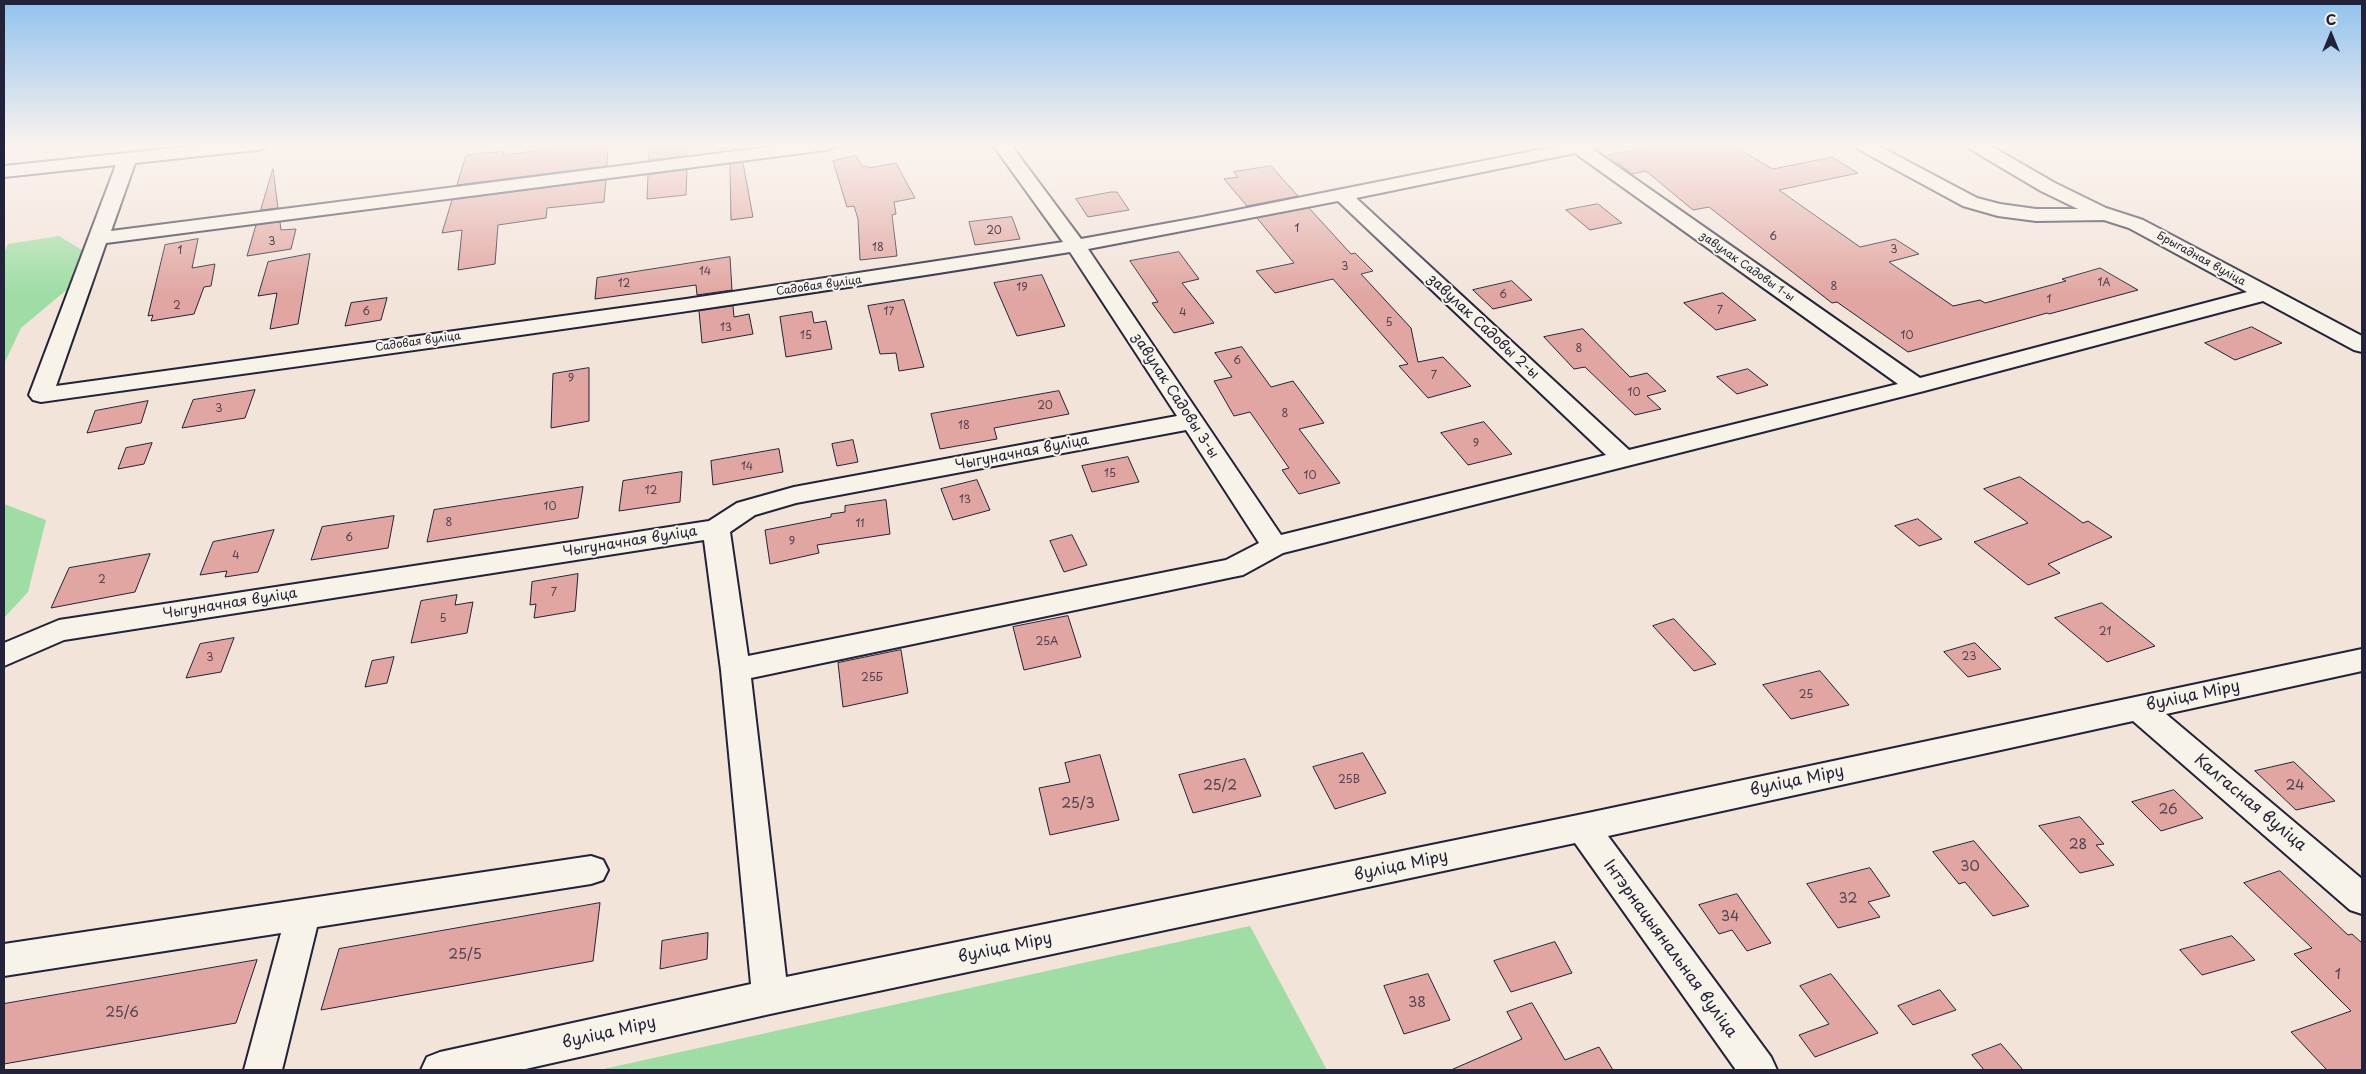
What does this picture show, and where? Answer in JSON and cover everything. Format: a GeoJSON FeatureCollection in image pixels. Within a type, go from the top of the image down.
{"type":"FeatureCollection","features":[{"type":"Feature","properties":{"kind":"street"},"geometry":{"type":"LineString","coordinates":[[41,395],[114,195]]}},
{"type":"Feature","properties":{"kind":"street"},"geometry":{"type":"LineString","coordinates":[[99,238],[434,195]]}},
{"type":"Feature","properties":{"kind":"street","name":"завулак Садовы 3-ы"},"geometry":{"type":"LineString","coordinates":[[1039,195],[1076,246],[1274,546]]}},
{"type":"Feature","properties":{"kind":"street","name":"Садовая вуліца"},"geometry":{"type":"LineString","coordinates":[[41,395],[814,287],[1076,246],[1347,195]]}},
{"type":"Feature","properties":{"kind":"street","name":"завулак Садовы 1-ы"},"geometry":{"type":"LineString","coordinates":[[1653,195],[1916,386]]}},
{"type":"Feature","properties":{"kind":"street","name":"Брыгадная вуліца"},"geometry":{"type":"LineString","coordinates":[[1957,195],[1970,202],[1989,208],[2036,215],[2106,214],[2136,224],[2362,345]]}},
{"type":"Feature","properties":{"kind":"street"},"geometry":{"type":"LineString","coordinates":[[2065,195],[2106,214]]}},
{"type":"Feature","properties":{"kind":"street","name":"завулак Садовы 2-ы"},"geometry":{"type":"LineString","coordinates":[[1343,196],[1624,459]]}},
{"type":"Feature","properties":{"kind":"street"},"geometry":{"type":"LineString","coordinates":[[736,670],[1233,568],[1274,546],[1916,386],[2264,294]]}},
{"type":"Feature","properties":{"kind":"street","name":"Чыгуначная вуліца"},"geometry":{"type":"LineString","coordinates":[[4,655],[59,630],[716,529],[746,509],[794,495],[1192,421]]}},
{"type":"Feature","properties":{"kind":"street"},"geometry":{"type":"LineString","coordinates":[[716,529],[736,670],[770,997]]}},
{"type":"Feature","properties":{"kind":"street","name":"вуліца Міру"},"geometry":{"type":"LineString","coordinates":[[440,1070],[770,997],[1583,828],[2362,660]]}},
{"type":"Feature","properties":{"kind":"street","name":"Калгасная вуліца"},"geometry":{"type":"LineString","coordinates":[[2138,708],[2362,899]]}},
{"type":"Feature","properties":{"kind":"street","name":"Інтэрнацыянальная вуліца"},"geometry":{"type":"LineString","coordinates":[[1583,828],[1758,1070]]}},
{"type":"Feature","properties":{"kind":"street"},"geometry":{"type":"LineString","coordinates":[[4,960],[591,870]]}},
{"type":"Feature","properties":{"kind":"street"},"geometry":{"type":"LineString","coordinates":[[263,1070],[303,914]]}},
{"type":"Feature","properties":{"kind":"green space"},"geometry":{"type":"Polygon","coordinates":[[[59,236],[87,253],[70,287],[21,328],[4,364],[4,253],[8,244],[59,236]]]}},
{"type":"Feature","properties":{"kind":"green space"},"geometry":{"type":"Polygon","coordinates":[[[4,504],[46,520],[28,592],[4,618],[4,504]]]}},
{"type":"Feature","properties":{"kind":"green space"},"geometry":{"type":"Polygon","coordinates":[[[1250,926],[1327,1070],[599,1070],[1250,926]]]}},
{"type":"Feature","properties":{"kind":"building"},"geometry":{"type":"Polygon","coordinates":[[[265,195],[276,195],[278,208],[261,210],[265,195]]]}},
{"type":"Feature","properties":{"kind":"building"},"geometry":{"type":"Polygon","coordinates":[[[490,195],[605,195],[604,202],[547,208],[546,218],[498,225],[495,264],[458,270],[462,230],[442,233],[452,200],[490,195]]]}},
{"type":"Feature","properties":{"kind":"building"},"geometry":{"type":"Polygon","coordinates":[[[647,195],[685,195],[647,199],[647,195]]]}},
{"type":"Feature","properties":{"kind":"building"},"geometry":{"type":"Polygon","coordinates":[[[731,195],[749,195],[753,217],[731,220],[731,195]]]}},
{"type":"Feature","properties":{"kind":"building"},"geometry":{"type":"Polygon","coordinates":[[[843,195],[913,195],[915,198],[894,202],[896,214],[892,215],[897,256],[860,260],[858,219],[854,206],[847,207],[843,195]]]}},
{"type":"Feature","properties":{"kind":"building"},"geometry":{"type":"Polygon","coordinates":[[[1095,195],[1119,195],[1129,210],[1088,217],[1076,199],[1095,195]]]}},
{"type":"Feature","properties":{"kind":"building"},"geometry":{"type":"Polygon","coordinates":[[[1238,195],[1298,196],[1247,206],[1238,195]]]}},
{"type":"Feature","properties":{"kind":"building"},"geometry":{"type":"Polygon","coordinates":[[[1675,195],[1786,195],[1860,247],[1895,239],[1919,254],[1889,262],[1953,306],[1980,300],[1985,303],[2066,281],[2062,279],[2100,268],[2138,290],[1908,352],[1837,302],[1832,303],[1709,207],[1693,210],[1675,195]]]}},
{"type":"Feature","properties":{"kind":"building"},"geometry":{"type":"Polygon","coordinates":[[[1598,204],[1622,223],[1590,230],[1566,210],[1598,204]]]}},
{"type":"Feature","properties":{"kind":"building"},"geometry":{"type":"Polygon","coordinates":[[[1309,208],[1351,254],[1355,253],[1373,271],[1361,274],[1411,328],[1418,362],[1443,357],[1471,386],[1428,398],[1399,366],[1408,364],[1333,279],[1275,293],[1256,271],[1294,263],[1257,218],[1309,208]]]}},
{"type":"Feature","properties":{"kind":"building"},"geometry":{"type":"Polygon","coordinates":[[[1012,217],[1020,239],[975,245],[969,222],[1012,217]]]}},
{"type":"Feature","properties":{"kind":"building"},"geometry":{"type":"Polygon","coordinates":[[[280,222],[281,230],[296,229],[291,249],[247,256],[256,225],[280,222]]]}},
{"type":"Feature","properties":{"kind":"building"},"geometry":{"type":"Polygon","coordinates":[[[198,239],[192,268],[215,264],[211,286],[204,287],[194,314],[151,321],[153,315],[148,316],[165,245],[198,239]]]}},
{"type":"Feature","properties":{"kind":"building"},"geometry":{"type":"Polygon","coordinates":[[[1179,252],[1199,279],[1182,283],[1214,323],[1174,333],[1152,303],[1158,302],[1130,261],[1179,252]]]}},
{"type":"Feature","properties":{"kind":"building"},"geometry":{"type":"Polygon","coordinates":[[[310,254],[298,324],[270,329],[277,293],[258,296],[268,262],[310,254]]]}},
{"type":"Feature","properties":{"kind":"building"},"geometry":{"type":"Polygon","coordinates":[[[730,257],[732,290],[697,295],[696,285],[595,299],[597,278],[730,257]]]}},
{"type":"Feature","properties":{"kind":"building"},"geometry":{"type":"Polygon","coordinates":[[[1042,275],[1065,326],[1017,336],[994,283],[1042,275]]]}},
{"type":"Feature","properties":{"kind":"building"},"geometry":{"type":"Polygon","coordinates":[[[1512,281],[1532,300],[1493,309],[1473,290],[1512,281]]]}},
{"type":"Feature","properties":{"kind":"building"},"geometry":{"type":"Polygon","coordinates":[[[1723,293],[1756,320],[1716,330],[1684,303],[1723,293]]]}},
{"type":"Feature","properties":{"kind":"building"},"geometry":{"type":"Polygon","coordinates":[[[387,298],[381,320],[345,326],[351,303],[387,298]]]}},
{"type":"Feature","properties":{"kind":"building"},"geometry":{"type":"Polygon","coordinates":[[[904,300],[924,367],[899,371],[896,353],[880,354],[868,306],[904,300]]]}},
{"type":"Feature","properties":{"kind":"building"},"geometry":{"type":"Polygon","coordinates":[[[733,306],[734,317],[749,314],[753,334],[702,343],[699,311],[733,306]]]}},
{"type":"Feature","properties":{"kind":"building"},"geometry":{"type":"Polygon","coordinates":[[[812,312],[814,323],[826,321],[832,349],[786,357],[780,317],[812,312]]]}},
{"type":"Feature","properties":{"kind":"building"},"geometry":{"type":"Polygon","coordinates":[[[2252,327],[2282,343],[2235,360],[2205,343],[2252,327]]]}},
{"type":"Feature","properties":{"kind":"building"},"geometry":{"type":"Polygon","coordinates":[[[1583,329],[1630,377],[1647,373],[1666,391],[1647,396],[1661,409],[1635,415],[1585,367],[1574,369],[1544,337],[1583,329]]]}},
{"type":"Feature","properties":{"kind":"building"},"geometry":{"type":"Polygon","coordinates":[[[1242,347],[1271,387],[1293,381],[1324,423],[1299,429],[1340,483],[1299,494],[1282,470],[1289,468],[1250,412],[1234,416],[1214,381],[1232,377],[1215,353],[1242,347]]]}},
{"type":"Feature","properties":{"kind":"building"},"geometry":{"type":"Polygon","coordinates":[[[589,368],[589,421],[551,428],[553,374],[589,368]]]}},
{"type":"Feature","properties":{"kind":"building"},"geometry":{"type":"Polygon","coordinates":[[[1748,369],[1768,385],[1737,394],[1717,377],[1748,369]]]}},
{"type":"Feature","properties":{"kind":"building"},"geometry":{"type":"Polygon","coordinates":[[[255,390],[245,418],[182,428],[193,400],[255,390]]]}},
{"type":"Feature","properties":{"kind":"building"},"geometry":{"type":"Polygon","coordinates":[[[1059,391],[1069,414],[994,428],[997,439],[940,449],[931,414],[1059,391]]]}},
{"type":"Feature","properties":{"kind":"building"},"geometry":{"type":"Polygon","coordinates":[[[148,401],[141,423],[87,433],[95,411],[148,401]]]}},
{"type":"Feature","properties":{"kind":"building"},"geometry":{"type":"Polygon","coordinates":[[[1484,422],[1512,454],[1468,465],[1441,433],[1484,422]]]}},
{"type":"Feature","properties":{"kind":"building"},"geometry":{"type":"Polygon","coordinates":[[[853,440],[858,462],[837,466],[832,444],[853,440]]]}},
{"type":"Feature","properties":{"kind":"building"},"geometry":{"type":"Polygon","coordinates":[[[152,443],[144,464],[118,469],[126,448],[152,443]]]}},
{"type":"Feature","properties":{"kind":"building"},"geometry":{"type":"Polygon","coordinates":[[[779,449],[783,472],[713,485],[711,461],[779,449]]]}},
{"type":"Feature","properties":{"kind":"building"},"geometry":{"type":"Polygon","coordinates":[[[1128,457],[1139,482],[1092,492],[1082,466],[1128,457]]]}},
{"type":"Feature","properties":{"kind":"building"},"geometry":{"type":"Polygon","coordinates":[[[682,472],[680,502],[619,511],[623,481],[682,472]]]}},
{"type":"Feature","properties":{"kind":"building"},"geometry":{"type":"Polygon","coordinates":[[[2020,477],[2083,523],[2088,521],[2112,537],[2048,564],[2060,573],[2028,585],[1974,542],[2028,523],[1984,489],[2020,477]]]}},
{"type":"Feature","properties":{"kind":"building"},"geometry":{"type":"Polygon","coordinates":[[[977,480],[990,510],[953,520],[941,489],[977,480]]]}},
{"type":"Feature","properties":{"kind":"building"},"geometry":{"type":"Polygon","coordinates":[[[583,487],[578,518],[427,542],[434,510],[583,487]]]}},
{"type":"Feature","properties":{"kind":"building"},"geometry":{"type":"Polygon","coordinates":[[[886,500],[890,534],[817,545],[819,553],[770,564],[765,530],[831,517],[831,514],[845,512],[845,506],[886,500]]]}},
{"type":"Feature","properties":{"kind":"building"},"geometry":{"type":"Polygon","coordinates":[[[394,516],[388,548],[311,560],[322,527],[394,516]]]}},
{"type":"Feature","properties":{"kind":"building"},"geometry":{"type":"Polygon","coordinates":[[[1918,519],[1942,539],[1919,546],[1895,526],[1918,519]]]}},
{"type":"Feature","properties":{"kind":"building"},"geometry":{"type":"Polygon","coordinates":[[[274,530],[258,572],[225,577],[227,571],[200,575],[213,542],[274,530]]]}},
{"type":"Feature","properties":{"kind":"building"},"geometry":{"type":"Polygon","coordinates":[[[1072,535],[1087,565],[1064,572],[1050,541],[1072,535]]]}},
{"type":"Feature","properties":{"kind":"building"},"geometry":{"type":"Polygon","coordinates":[[[150,554],[135,592],[51,608],[69,568],[150,554]]]}},
{"type":"Feature","properties":{"kind":"building"},"geometry":{"type":"Polygon","coordinates":[[[578,574],[575,611],[534,618],[536,604],[530,605],[532,582],[578,574]]]}},
{"type":"Feature","properties":{"kind":"building"},"geometry":{"type":"Polygon","coordinates":[[[457,595],[455,605],[473,602],[467,633],[411,643],[421,601],[457,595]]]}},
{"type":"Feature","properties":{"kind":"building"},"geometry":{"type":"Polygon","coordinates":[[[2102,603],[2155,646],[2107,662],[2055,618],[2102,603]]]}},
{"type":"Feature","properties":{"kind":"building"},"geometry":{"type":"Polygon","coordinates":[[[1068,616],[1081,657],[1024,670],[1013,627],[1068,616]]]}},
{"type":"Feature","properties":{"kind":"building"},"geometry":{"type":"Polygon","coordinates":[[[1674,619],[1716,664],[1694,671],[1653,626],[1674,619]]]}},
{"type":"Feature","properties":{"kind":"building"},"geometry":{"type":"Polygon","coordinates":[[[234,638],[221,672],[186,678],[200,644],[234,638]]]}},
{"type":"Feature","properties":{"kind":"building"},"geometry":{"type":"Polygon","coordinates":[[[1975,643],[2001,669],[1968,677],[1944,652],[1975,643]]]}},
{"type":"Feature","properties":{"kind":"building"},"geometry":{"type":"Polygon","coordinates":[[[901,650],[908,693],[843,707],[838,663],[901,650]]]}},
{"type":"Feature","properties":{"kind":"building"},"geometry":{"type":"Polygon","coordinates":[[[394,657],[387,683],[365,687],[372,661],[394,657]]]}},
{"type":"Feature","properties":{"kind":"building"},"geometry":{"type":"Polygon","coordinates":[[[1820,671],[1849,705],[1791,719],[1763,685],[1820,671]]]}},
{"type":"Feature","properties":{"kind":"building"},"geometry":{"type":"Polygon","coordinates":[[[1363,753],[1386,793],[1335,809],[1313,767],[1363,753]]]}},
{"type":"Feature","properties":{"kind":"building"},"geometry":{"type":"Polygon","coordinates":[[[1100,755],[1119,820],[1050,835],[1039,788],[1070,782],[1065,763],[1100,755]]]}},
{"type":"Feature","properties":{"kind":"building"},"geometry":{"type":"Polygon","coordinates":[[[1245,759],[1261,796],[1193,813],[1179,775],[1245,759]]]}},
{"type":"Feature","properties":{"kind":"building"},"geometry":{"type":"Polygon","coordinates":[[[2294,762],[2335,801],[2296,810],[2255,771],[2294,762]]]}},
{"type":"Feature","properties":{"kind":"building"},"geometry":{"type":"Polygon","coordinates":[[[2174,790],[2203,818],[2161,831],[2132,802],[2174,790]]]}},
{"type":"Feature","properties":{"kind":"building"},"geometry":{"type":"Polygon","coordinates":[[[2080,817],[2104,844],[2096,845],[2114,865],[2080,873],[2039,826],[2080,817]]]}},
{"type":"Feature","properties":{"kind":"building"},"geometry":{"type":"Polygon","coordinates":[[[1974,841],[2029,906],[1993,916],[1965,882],[1959,884],[1933,852],[1974,841]]]}},
{"type":"Feature","properties":{"kind":"building"},"geometry":{"type":"Polygon","coordinates":[[[1870,868],[1890,896],[1868,902],[1880,917],[1838,928],[1807,884],[1870,868]]]}},
{"type":"Feature","properties":{"kind":"building"},"geometry":{"type":"Polygon","coordinates":[[[2280,871],[2348,935],[2352,934],[2362,943],[2362,1070],[2327,1070],[2291,1032],[2351,1011],[2294,954],[2312,948],[2244,883],[2280,871]]]}},
{"type":"Feature","properties":{"kind":"building"},"geometry":{"type":"Polygon","coordinates":[[[1737,894],[1771,943],[1747,951],[1732,930],[1719,934],[1699,905],[1737,894]]]}},
{"type":"Feature","properties":{"kind":"building"},"geometry":{"type":"Polygon","coordinates":[[[600,903],[593,961],[321,1010],[339,949],[600,903]]]}},
{"type":"Feature","properties":{"kind":"building"},"geometry":{"type":"Polygon","coordinates":[[[708,933],[707,959],[660,969],[662,941],[708,933]]]}},
{"type":"Feature","properties":{"kind":"building"},"geometry":{"type":"Polygon","coordinates":[[[2232,936],[2255,960],[2202,975],[2180,950],[2232,936]]]}},
{"type":"Feature","properties":{"kind":"building"},"geometry":{"type":"Polygon","coordinates":[[[1555,942],[1572,973],[1511,992],[1494,961],[1555,942]]]}},
{"type":"Feature","properties":{"kind":"building"},"geometry":{"type":"Polygon","coordinates":[[[257,960],[236,1023],[4,1064],[4,1004],[257,960]]]}},
{"type":"Feature","properties":{"kind":"building"},"geometry":{"type":"Polygon","coordinates":[[[1428,974],[1450,1020],[1404,1034],[1384,986],[1428,974]]]}},
{"type":"Feature","properties":{"kind":"building"},"geometry":{"type":"Polygon","coordinates":[[[1831,974],[1878,1033],[1815,1057],[1799,1035],[1829,1024],[1800,986],[1831,974]]]}},
{"type":"Feature","properties":{"kind":"building"},"geometry":{"type":"Polygon","coordinates":[[[1940,990],[1956,1010],[1913,1025],[1898,1006],[1940,990]]]}},
{"type":"Feature","properties":{"kind":"building"},"geometry":{"type":"Polygon","coordinates":[[[1532,1003],[1565,1060],[1599,1047],[1613,1070],[1451,1070],[1522,1039],[1507,1012],[1532,1003]]]}},
{"type":"Feature","properties":{"kind":"building"},"geometry":{"type":"Polygon","coordinates":[[[2001,1044],[2023,1070],[1984,1070],[1972,1055],[2001,1044]]]}}]}
